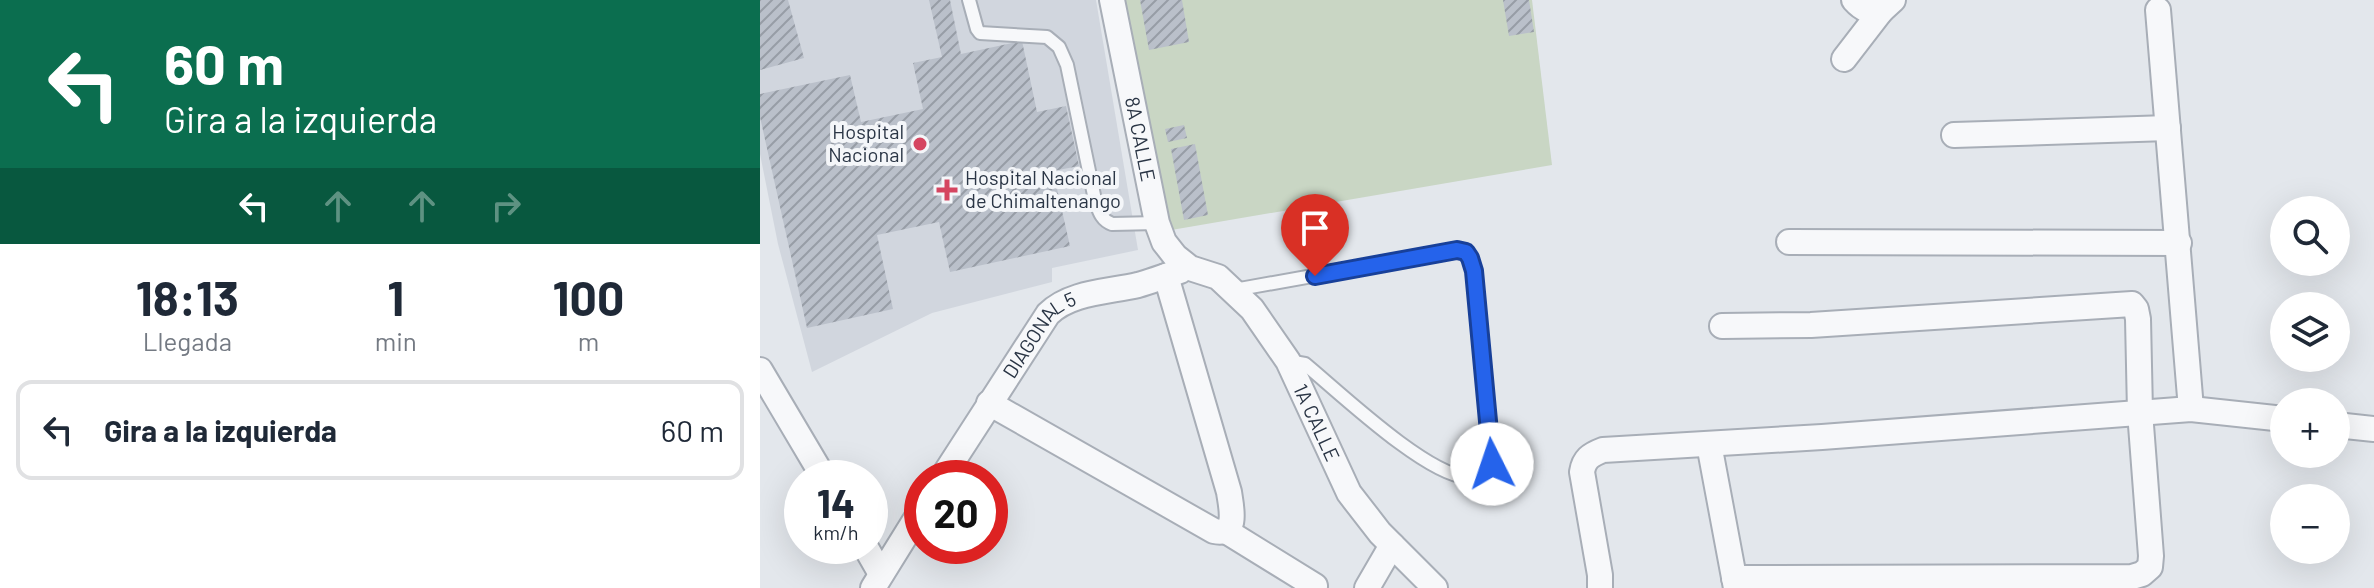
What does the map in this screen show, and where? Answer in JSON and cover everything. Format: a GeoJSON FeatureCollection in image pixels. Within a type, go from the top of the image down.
{"type":"FeatureCollection","features":[{"type":"Feature","properties":{"kind":"street","name":"8A CALLE"},"geometry":{"type":"LineString","coordinates":[[1112,0],[1157,223],[1164,242],[1190,268]]}},
{"type":"Feature","properties":{"kind":"street"},"geometry":{"type":"LineString","coordinates":[[1854,0],[1869,11],[1887,5]]}},
{"type":"Feature","properties":{"kind":"street"},"geometry":{"type":"LineString","coordinates":[[1844,59],[1887,5]]}},
{"type":"Feature","properties":{"kind":"street"},"geometry":{"type":"LineString","coordinates":[[2158,10],[2191,409]]}},
{"type":"Feature","properties":{"kind":"street"},"geometry":{"type":"LineString","coordinates":[[1954,135],[2168,128]]}},
{"type":"Feature","properties":{"kind":"street"},"geometry":{"type":"LineString","coordinates":[[1789,242],[2179,243]]}},
{"type":"Feature","properties":{"kind":"street","name":"DIAGONAL 5"},"geometry":{"type":"LineString","coordinates":[[953,460],[1048,314],[1058,304],[1138,285],[1190,268]]}},
{"type":"Feature","properties":{"kind":"street","name":"1A CALLE"},"geometry":{"type":"LineString","coordinates":[[1190,268],[1218,277],[1252,309],[1288,361],[1349,493],[1392,545],[1435,588]]}},
{"type":"Feature","properties":{"kind":"street"},"geometry":{"type":"LineString","coordinates":[[989,403],[1214,531],[1226,531],[1232,521],[1229,492],[1166,276]]}},
{"type":"Feature","properties":{"kind":"street"},"geometry":{"type":"LineString","coordinates":[[1709,444],[1735,583],[2116,577],[2142,574],[2150,567],[2140,412],[2138,319],[2132,304],[1811,325],[1722,326]]}},
{"type":"Feature","properties":{"kind":"street"},"geometry":{"type":"LineString","coordinates":[[760,370],[813,460]]}},
{"type":"Feature","properties":{"kind":"street"},"geometry":{"type":"LineString","coordinates":[[1600,588],[1582,472],[1584,462],[1603,450],[2191,409],[2270,417]]}},
{"type":"Feature","properties":{"kind":"street"},"geometry":{"type":"LineString","coordinates":[[2350,426],[2374,429]]}},
{"type":"Feature","properties":{"kind":"street"},"geometry":{"type":"LineString","coordinates":[[1226,531],[1315,586]]}},
{"type":"Feature","properties":{"kind":"street"},"geometry":{"type":"LineString","coordinates":[[877,581],[904,538]]}},
{"type":"Feature","properties":{"kind":"street"},"geometry":{"type":"LineString","coordinates":[[1367,588],[1392,545]]}},
{"type":"Feature","properties":{"kind":"lane"},"geometry":{"type":"LineString","coordinates":[[969,0],[980,33],[1047,37],[1059,47],[1067,65],[1101,216],[1112,224],[1157,223]]}},
{"type":"Feature","properties":{"kind":"lane"},"geometry":{"type":"LineString","coordinates":[[1232,290],[1457,250],[1466,252],[1474,271],[1492,464],[1482,474],[1470,477],[1451,474],[1411,451],[1305,364],[1288,361]]}},
{"type":"Feature","properties":{"kind":"shaded area","name":"Hospital Nacional de Chimaltenango"},"geometry":{"type":"Polygon","coordinates":[[[760,0],[1096,0],[1138,250],[1052,268],[1052,282],[932,313],[812,372],[778,244],[760,154],[760,0]]]}},
{"type":"Feature","properties":{"kind":"green space"},"geometry":{"type":"Polygon","coordinates":[[[1109,0],[1532,0],[1552,165],[1148,234],[1109,0]]]}},
{"type":"Feature","properties":{"kind":"building"},"geometry":{"type":"Polygon","coordinates":[[[760,0],[788,0],[804,58],[760,70],[760,0]]]}},
{"type":"Feature","properties":{"kind":"building","name":"Hospital Nacional"},"geometry":{"type":"Polygon","coordinates":[[[929,0],[950,0],[961,54],[1022,41],[1037,112],[1066,106],[1079,166],[1053,171],[1070,246],[950,272],[939,222],[877,235],[893,309],[807,328],[760,117],[760,94],[850,75],[861,122],[923,109],[913,63],[942,57],[929,0]]]}},
{"type":"Feature","properties":{"kind":"building"},"geometry":{"type":"Polygon","coordinates":[[[1140,0],[1182,0],[1189,42],[1149,50],[1140,0]]]}},
{"type":"Feature","properties":{"kind":"building"},"geometry":{"type":"Polygon","coordinates":[[[1503,0],[1529,0],[1534,32],[1509,36],[1503,0]]]}},
{"type":"Feature","properties":{"kind":"building"},"geometry":{"type":"Polygon","coordinates":[[[1184,125],[1187,138],[1168,142],[1165,129],[1184,125]]]}},
{"type":"Feature","properties":{"kind":"building"},"geometry":{"type":"Polygon","coordinates":[[[1195,144],[1208,215],[1184,220],[1171,149],[1195,144]]]}},
{"type":"Feature","properties":{"kind":"place","name":"Hospital Nacional"},"geometry":{"type":"Point","coordinates":[920,144]}},
{"type":"Feature","properties":{"kind":"place","name":"Hospital Nacional de Chimaltenango"},"geometry":{"type":"Point","coordinates":[947,190]}},
{"type":"Feature","properties":{"kind":"route"},"geometry":{"type":"LineString","coordinates":[[1315,276],[1457,250],[1466,252],[1474,271],[1492,464]]}}]}
